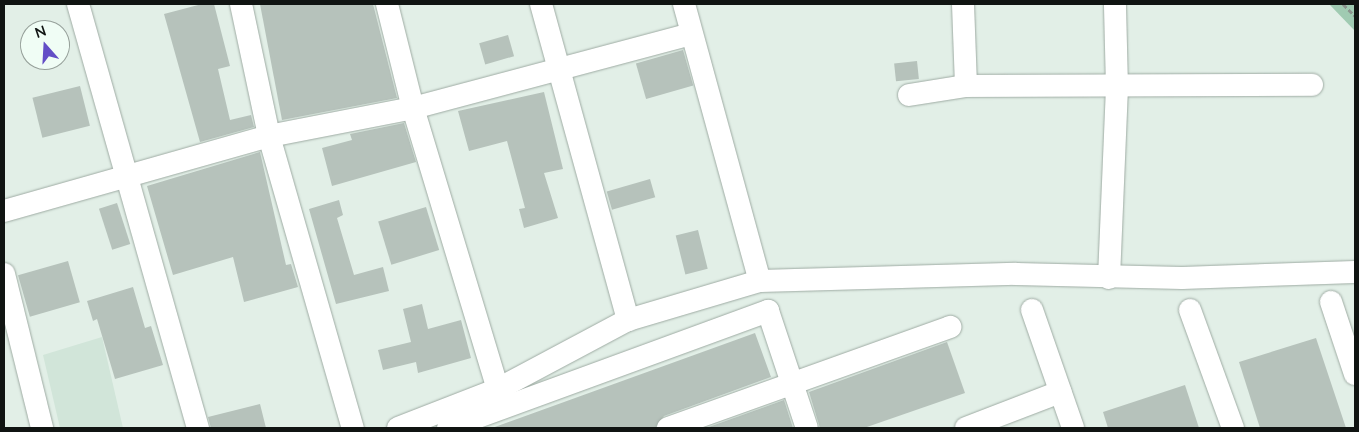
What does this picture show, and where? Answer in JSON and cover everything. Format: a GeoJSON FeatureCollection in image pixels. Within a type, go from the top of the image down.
{"type":"FeatureCollection","features":[{"type":"Feature","properties":{"kind":"street"},"geometry":{"type":"LineString","coordinates":[[78,4],[198,428]]}},
{"type":"Feature","properties":{"kind":"street"},"geometry":{"type":"LineString","coordinates":[[241,4],[269,136],[353,428]]}},
{"type":"Feature","properties":{"kind":"street"},"geometry":{"type":"LineString","coordinates":[[387,4],[413,108],[498,389]]}},
{"type":"Feature","properties":{"kind":"street"},"geometry":{"type":"LineString","coordinates":[[541,4],[555,68],[628,320]]}},
{"type":"Feature","properties":{"kind":"street"},"geometry":{"type":"LineString","coordinates":[[684,4],[760,281]]}},
{"type":"Feature","properties":{"kind":"street"},"geometry":{"type":"LineString","coordinates":[[963,4],[966,86]]}},
{"type":"Feature","properties":{"kind":"street"},"geometry":{"type":"LineString","coordinates":[[1109,278],[1117,88],[1115,4]]}},
{"type":"Feature","properties":{"kind":"street"},"geometry":{"type":"LineString","coordinates":[[4,211],[269,136],[413,108],[555,68],[691,34]]}},
{"type":"Feature","properties":{"kind":"street"},"geometry":{"type":"LineString","coordinates":[[909,95],[966,86],[1117,88],[1312,85]]}},
{"type":"Feature","properties":{"kind":"street"},"geometry":{"type":"LineString","coordinates":[[398,428],[498,389],[628,320],[760,281],[1016,274],[1109,278],[1355,272]]}},
{"type":"Feature","properties":{"kind":"street"},"geometry":{"type":"LineString","coordinates":[[4,274],[42,428]]}},
{"type":"Feature","properties":{"kind":"street"},"geometry":{"type":"LineString","coordinates":[[1331,302],[1355,374]]}},
{"type":"Feature","properties":{"kind":"street"},"geometry":{"type":"LineString","coordinates":[[1032,310],[1073,428]]}},
{"type":"Feature","properties":{"kind":"street"},"geometry":{"type":"LineString","coordinates":[[1190,310],[1233,428]]}},
{"type":"Feature","properties":{"kind":"street"},"geometry":{"type":"LineString","coordinates":[[448,428],[768,311],[807,428]]}},
{"type":"Feature","properties":{"kind":"street"},"geometry":{"type":"LineString","coordinates":[[668,428],[950,327]]}},
{"type":"Feature","properties":{"kind":"street"},"geometry":{"type":"LineString","coordinates":[[966,428],[1060,392]]}},
{"type":"Feature","properties":{"kind":"path"},"geometry":{"type":"LineString","coordinates":[[1343,4],[1355,16]]}},
{"type":"Feature","properties":{"kind":"shaded area"},"geometry":{"type":"Polygon","coordinates":[[[102,337],[123,428],[60,428],[43,355],[102,337]]]}},
{"type":"Feature","properties":{"kind":"green space"},"geometry":{"type":"Polygon","coordinates":[[[1329,4],[1355,4],[1355,31],[1329,4]]]}},
{"type":"Feature","properties":{"kind":"building"},"geometry":{"type":"Polygon","coordinates":[[[202,4],[214,4],[230,66],[218,69],[230,120],[251,115],[254,127],[200,142],[164,14],[202,4]]]}},
{"type":"Feature","properties":{"kind":"building"},"geometry":{"type":"Polygon","coordinates":[[[260,4],[373,4],[397,98],[282,120],[260,4]]]}},
{"type":"Feature","properties":{"kind":"building"},"geometry":{"type":"Polygon","coordinates":[[[508,35],[514,56],[485,64],[479,43],[508,35]]]}},
{"type":"Feature","properties":{"kind":"building"},"geometry":{"type":"Polygon","coordinates":[[[683,50],[693,86],[646,99],[636,64],[683,50]]]}},
{"type":"Feature","properties":{"kind":"building"},"geometry":{"type":"Polygon","coordinates":[[[917,61],[919,79],[896,81],[894,63],[917,61]]]}},
{"type":"Feature","properties":{"kind":"building"},"geometry":{"type":"Polygon","coordinates":[[[80,86],[90,126],[42,138],[32,98],[80,86]]]}},
{"type":"Feature","properties":{"kind":"building"},"geometry":{"type":"Polygon","coordinates":[[[544,92],[563,169],[544,173],[558,218],[524,228],[519,209],[525,208],[507,141],[469,151],[458,111],[544,92]]]}},
{"type":"Feature","properties":{"kind":"building"},"geometry":{"type":"Polygon","coordinates":[[[404,123],[416,162],[332,186],[322,148],[352,140],[350,134],[404,123]]]}},
{"type":"Feature","properties":{"kind":"building"},"geometry":{"type":"Polygon","coordinates":[[[260,152],[286,265],[291,264],[298,287],[244,302],[233,257],[173,275],[147,186],[260,152]]]}},
{"type":"Feature","properties":{"kind":"building"},"geometry":{"type":"Polygon","coordinates":[[[650,179],[655,197],[612,210],[607,191],[650,179]]]}},
{"type":"Feature","properties":{"kind":"building"},"geometry":{"type":"Polygon","coordinates":[[[339,200],[343,215],[337,218],[354,275],[383,267],[389,291],[336,304],[309,209],[339,200]]]}},
{"type":"Feature","properties":{"kind":"building"},"geometry":{"type":"Polygon","coordinates":[[[117,203],[130,244],[112,250],[99,209],[117,203]]]}},
{"type":"Feature","properties":{"kind":"building"},"geometry":{"type":"Polygon","coordinates":[[[426,207],[439,250],[391,265],[378,222],[426,207]]]}},
{"type":"Feature","properties":{"kind":"building"},"geometry":{"type":"Polygon","coordinates":[[[698,230],[708,269],[685,274],[676,236],[698,230]]]}},
{"type":"Feature","properties":{"kind":"building"},"geometry":{"type":"Polygon","coordinates":[[[68,261],[80,302],[30,317],[18,275],[68,261]]]}},
{"type":"Feature","properties":{"kind":"building"},"geometry":{"type":"Polygon","coordinates":[[[133,287],[145,328],[151,326],[163,365],[115,379],[97,319],[93,321],[87,301],[133,287]]]}},
{"type":"Feature","properties":{"kind":"building"},"geometry":{"type":"Polygon","coordinates":[[[422,304],[428,329],[461,320],[471,358],[418,373],[416,362],[383,370],[378,350],[411,342],[403,309],[422,304]]]}},
{"type":"Feature","properties":{"kind":"building"},"geometry":{"type":"Polygon","coordinates":[[[755,333],[771,377],[664,416],[655,428],[492,428],[755,333]]]}},
{"type":"Feature","properties":{"kind":"building"},"geometry":{"type":"Polygon","coordinates":[[[1316,338],[1346,428],[1260,428],[1239,362],[1316,338]]]}},
{"type":"Feature","properties":{"kind":"building"},"geometry":{"type":"Polygon","coordinates":[[[947,342],[965,393],[864,428],[820,428],[809,392],[947,342]]]}},
{"type":"Feature","properties":{"kind":"building"},"geometry":{"type":"Polygon","coordinates":[[[1185,385],[1199,428],[1108,428],[1103,412],[1185,385]]]}},
{"type":"Feature","properties":{"kind":"building"},"geometry":{"type":"Polygon","coordinates":[[[784,400],[793,428],[706,428],[784,400]]]}},
{"type":"Feature","properties":{"kind":"building"},"geometry":{"type":"Polygon","coordinates":[[[260,404],[266,428],[211,428],[208,417],[260,404]]]}}]}
